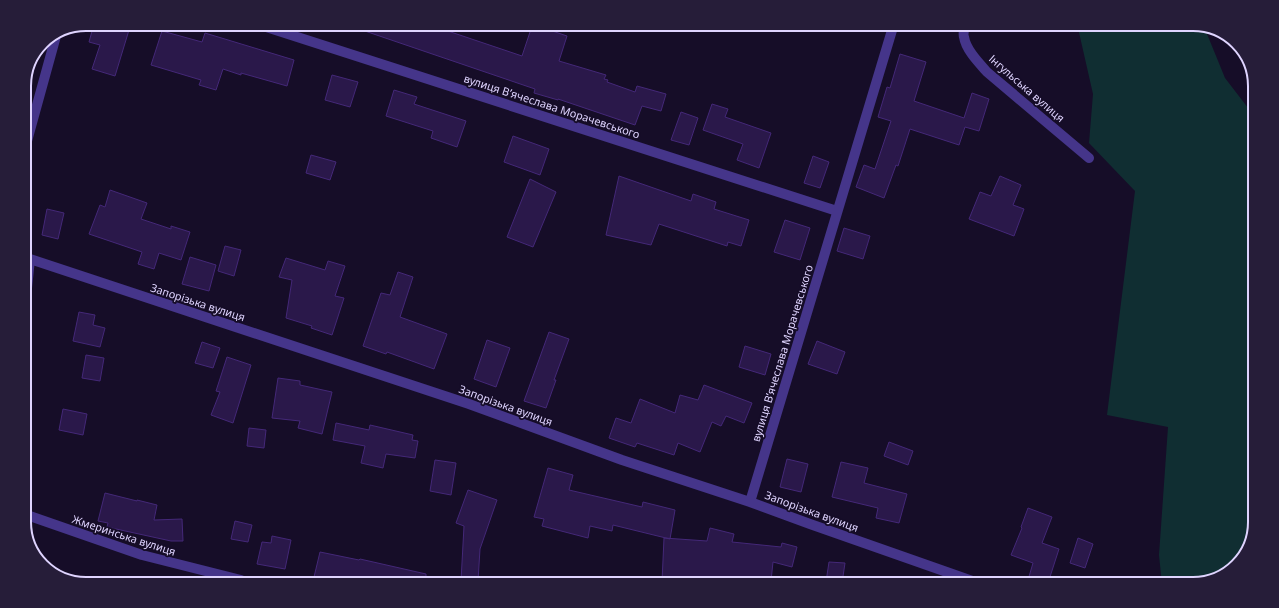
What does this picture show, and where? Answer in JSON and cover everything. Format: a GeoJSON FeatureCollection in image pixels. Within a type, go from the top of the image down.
{"type":"FeatureCollection","features":[{"type":"Feature","properties":{"kind":"street","name":"вулиця В’ячеслава Морачевського"},"geometry":{"type":"LineString","coordinates":[[279,31],[837,211]]}},
{"type":"Feature","properties":{"kind":"street","name":"вулиця В’ячеслава Морачевського"},"geometry":{"type":"LineString","coordinates":[[750,502],[892,31]]}},
{"type":"Feature","properties":{"kind":"street","name":"Інгульська вулиця"},"geometry":{"type":"LineString","coordinates":[[964,31],[964,38],[969,49],[980,64],[1089,158]]}},
{"type":"Feature","properties":{"kind":"street"},"geometry":{"type":"LineString","coordinates":[[31,127],[55,41]]}},
{"type":"Feature","properties":{"kind":"street","name":"Запорізька вулиця"},"geometry":{"type":"LineString","coordinates":[[31,258],[469,404],[622,460],[750,502],[961,577]]}},
{"type":"Feature","properties":{"kind":"street","name":"Жмеринська вулиця"},"geometry":{"type":"LineString","coordinates":[[31,516],[142,556],[229,577]]}},
{"type":"Feature","properties":{"kind":"green space"},"geometry":{"type":"Polygon","coordinates":[[[1079,31],[1193,31],[1207,33],[1225,78],[1248,108],[1247,533],[1241,550],[1237,556],[1224,568],[1201,577],[1161,577],[1159,555],[1168,427],[1107,415],[1135,191],[1089,143],[1093,94],[1079,31]]]}},
{"type":"Feature","properties":{"kind":"building"},"geometry":{"type":"Polygon","coordinates":[[[92,31],[129,31],[115,76],[92,69],[100,45],[89,42],[92,31]]]}},
{"type":"Feature","properties":{"kind":"building"},"geometry":{"type":"Polygon","coordinates":[[[162,31],[202,42],[205,33],[294,60],[287,86],[223,69],[216,90],[199,85],[201,80],[151,65],[162,31]]]}},
{"type":"Feature","properties":{"kind":"building"},"geometry":{"type":"Polygon","coordinates":[[[365,31],[448,31],[522,56],[530,31],[552,31],[567,36],[559,61],[606,75],[604,79],[608,80],[607,82],[635,92],[637,86],[666,94],[661,111],[642,106],[635,125],[558,99],[534,93],[535,89],[365,31]]]}},
{"type":"Feature","properties":{"kind":"building"},"geometry":{"type":"Polygon","coordinates":[[[900,54],[926,62],[914,101],[964,118],[972,93],[989,99],[979,131],[965,127],[959,145],[910,129],[898,166],[896,165],[884,198],[856,187],[864,165],[875,169],[891,121],[878,117],[887,87],[890,88],[900,54]]]}},
{"type":"Feature","properties":{"kind":"building"},"geometry":{"type":"Polygon","coordinates":[[[332,75],[358,82],[350,107],[325,100],[332,75]]]}},
{"type":"Feature","properties":{"kind":"building"},"geometry":{"type":"Polygon","coordinates":[[[394,90],[417,97],[414,104],[466,121],[457,147],[431,138],[433,131],[386,116],[394,90]]]}},
{"type":"Feature","properties":{"kind":"building"},"geometry":{"type":"Polygon","coordinates":[[[712,104],[728,109],[725,117],[771,133],[759,168],[737,160],[743,144],[703,130],[712,104]]]}},
{"type":"Feature","properties":{"kind":"building"},"geometry":{"type":"Polygon","coordinates":[[[681,112],[698,118],[689,145],[671,140],[681,112]]]}},
{"type":"Feature","properties":{"kind":"building"},"geometry":{"type":"Polygon","coordinates":[[[513,136],[549,149],[540,175],[504,162],[513,136]]]}},
{"type":"Feature","properties":{"kind":"building"},"geometry":{"type":"Polygon","coordinates":[[[311,155],[336,162],[330,180],[306,173],[311,155]]]}},
{"type":"Feature","properties":{"kind":"building"},"geometry":{"type":"Polygon","coordinates":[[[813,156],[829,162],[820,188],[804,183],[813,156]]]}},
{"type":"Feature","properties":{"kind":"building"},"geometry":{"type":"Polygon","coordinates":[[[619,176],[691,201],[693,194],[716,202],[714,209],[749,220],[741,246],[728,242],[727,246],[659,224],[651,245],[606,235],[619,176]]]}},
{"type":"Feature","properties":{"kind":"building"},"geometry":{"type":"Polygon","coordinates":[[[1000,176],[1021,185],[1013,205],[1024,209],[1014,236],[969,219],[980,192],[991,196],[1000,176]]]}},
{"type":"Feature","properties":{"kind":"building"},"geometry":{"type":"Polygon","coordinates":[[[530,179],[556,192],[533,247],[507,237],[530,179]]]}},
{"type":"Feature","properties":{"kind":"building"},"geometry":{"type":"Polygon","coordinates":[[[110,190],[147,203],[141,219],[171,229],[171,226],[190,232],[181,260],[159,253],[154,269],[138,264],[142,252],[89,234],[100,205],[105,207],[110,190]]]}},
{"type":"Feature","properties":{"kind":"building"},"geometry":{"type":"Polygon","coordinates":[[[47,209],[64,213],[58,239],[42,235],[47,209]]]}},
{"type":"Feature","properties":{"kind":"building"},"geometry":{"type":"Polygon","coordinates":[[[785,220],[810,228],[800,260],[774,252],[785,220]]]}},
{"type":"Feature","properties":{"kind":"building"},"geometry":{"type":"Polygon","coordinates":[[[844,228],[870,236],[863,259],[837,251],[844,228]]]}},
{"type":"Feature","properties":{"kind":"building"},"geometry":{"type":"Polygon","coordinates":[[[225,246],[241,250],[234,276],[218,271],[225,246]]]}},
{"type":"Feature","properties":{"kind":"building"},"geometry":{"type":"Polygon","coordinates":[[[190,257],[216,265],[209,291],[182,284],[190,257]]]}},
{"type":"Feature","properties":{"kind":"building"},"geometry":{"type":"Polygon","coordinates":[[[286,258],[325,270],[328,261],[345,266],[335,296],[344,298],[332,335],[311,328],[312,326],[286,318],[292,280],[279,277],[286,258]]]}},
{"type":"Feature","properties":{"kind":"building"},"geometry":{"type":"Polygon","coordinates":[[[398,272],[413,277],[400,317],[447,334],[434,369],[387,352],[386,354],[363,346],[381,293],[390,295],[398,272]]]}},
{"type":"Feature","properties":{"kind":"building"},"geometry":{"type":"Polygon","coordinates":[[[79,312],[95,315],[93,325],[105,328],[100,347],[73,341],[79,312]]]}},
{"type":"Feature","properties":{"kind":"building"},"geometry":{"type":"Polygon","coordinates":[[[549,332],[569,339],[554,380],[556,380],[546,408],[524,401],[549,332]]]}},
{"type":"Feature","properties":{"kind":"building"},"geometry":{"type":"Polygon","coordinates":[[[487,340],[510,348],[496,387],[474,379],[487,340]]]}},
{"type":"Feature","properties":{"kind":"building"},"geometry":{"type":"Polygon","coordinates":[[[817,341],[845,352],[837,374],[808,364],[817,341]]]}},
{"type":"Feature","properties":{"kind":"building"},"geometry":{"type":"Polygon","coordinates":[[[202,342],[220,348],[213,368],[195,363],[202,342]]]}},
{"type":"Feature","properties":{"kind":"building"},"geometry":{"type":"Polygon","coordinates":[[[745,346],[771,354],[765,375],[739,367],[745,346]]]}},
{"type":"Feature","properties":{"kind":"building"},"geometry":{"type":"Polygon","coordinates":[[[86,355],[104,358],[100,381],[82,378],[86,355]]]}},
{"type":"Feature","properties":{"kind":"building"},"geometry":{"type":"Polygon","coordinates":[[[227,357],[251,365],[233,423],[211,415],[220,392],[216,391],[227,357]]]}},
{"type":"Feature","properties":{"kind":"building"},"geometry":{"type":"Polygon","coordinates":[[[278,378],[300,381],[300,385],[332,392],[322,434],[298,428],[300,421],[272,418],[278,378]]]}},
{"type":"Feature","properties":{"kind":"building"},"geometry":{"type":"Polygon","coordinates":[[[704,385],[752,403],[744,423],[726,416],[721,426],[712,422],[700,452],[678,443],[674,455],[637,443],[635,447],[609,438],[616,418],[631,423],[640,399],[675,413],[680,395],[698,400],[704,385]]]}},
{"type":"Feature","properties":{"kind":"building"},"geometry":{"type":"Polygon","coordinates":[[[63,409],[87,414],[83,435],[59,430],[63,409]]]}},
{"type":"Feature","properties":{"kind":"building"},"geometry":{"type":"Polygon","coordinates":[[[336,423],[369,430],[370,425],[413,435],[412,440],[418,441],[415,458],[386,454],[383,468],[361,463],[365,446],[333,440],[336,423]]]}},
{"type":"Feature","properties":{"kind":"building"},"geometry":{"type":"Polygon","coordinates":[[[249,428],[266,430],[264,448],[247,446],[249,428]]]}},
{"type":"Feature","properties":{"kind":"building"},"geometry":{"type":"Polygon","coordinates":[[[889,442],[913,451],[908,465],[884,456],[889,442]]]}},
{"type":"Feature","properties":{"kind":"building"},"geometry":{"type":"Polygon","coordinates":[[[787,459],[808,464],[801,492],[780,487],[787,459]]]}},
{"type":"Feature","properties":{"kind":"building"},"geometry":{"type":"Polygon","coordinates":[[[435,460],[456,463],[451,495],[430,491],[435,460]]]}},
{"type":"Feature","properties":{"kind":"building"},"geometry":{"type":"Polygon","coordinates":[[[841,462],[868,468],[864,483],[907,494],[899,523],[876,518],[878,508],[832,497],[841,462]]]}},
{"type":"Feature","properties":{"kind":"building"},"geometry":{"type":"Polygon","coordinates":[[[548,468],[573,475],[569,490],[642,507],[643,502],[675,510],[670,539],[613,525],[612,531],[590,526],[588,538],[542,526],[544,519],[534,517],[548,468]]]}},
{"type":"Feature","properties":{"kind":"building"},"geometry":{"type":"Polygon","coordinates":[[[468,490],[497,500],[480,549],[478,577],[461,577],[464,526],[456,523],[468,490]]]}},
{"type":"Feature","properties":{"kind":"building"},"geometry":{"type":"Polygon","coordinates":[[[105,493],[157,505],[154,520],[182,519],[183,541],[171,541],[107,527],[108,523],[98,521],[105,493]]]}},
{"type":"Feature","properties":{"kind":"building"},"geometry":{"type":"Polygon","coordinates":[[[1028,508],[1052,517],[1042,543],[1059,549],[1050,577],[1029,577],[1033,563],[1011,555],[1022,528],[1021,527],[1028,508]]]}},
{"type":"Feature","properties":{"kind":"building"},"geometry":{"type":"Polygon","coordinates":[[[235,521],[252,525],[248,542],[231,539],[235,521]]]}},
{"type":"Feature","properties":{"kind":"building"},"geometry":{"type":"Polygon","coordinates":[[[710,528],[734,534],[732,542],[781,547],[782,543],[797,547],[792,567],[773,562],[771,577],[662,577],[664,538],[707,541],[710,528]]]}},
{"type":"Feature","properties":{"kind":"building"},"geometry":{"type":"Polygon","coordinates":[[[272,536],[291,540],[285,569],[257,564],[262,542],[271,543],[272,536]]]}},
{"type":"Feature","properties":{"kind":"building"},"geometry":{"type":"Polygon","coordinates":[[[1078,538],[1093,544],[1085,568],[1070,563],[1078,538]]]}},
{"type":"Feature","properties":{"kind":"building"},"geometry":{"type":"Polygon","coordinates":[[[320,552],[360,559],[426,574],[426,577],[314,577],[320,552]]]}},
{"type":"Feature","properties":{"kind":"building"},"geometry":{"type":"Polygon","coordinates":[[[829,562],[845,563],[843,577],[827,577],[829,562]]]}}]}
